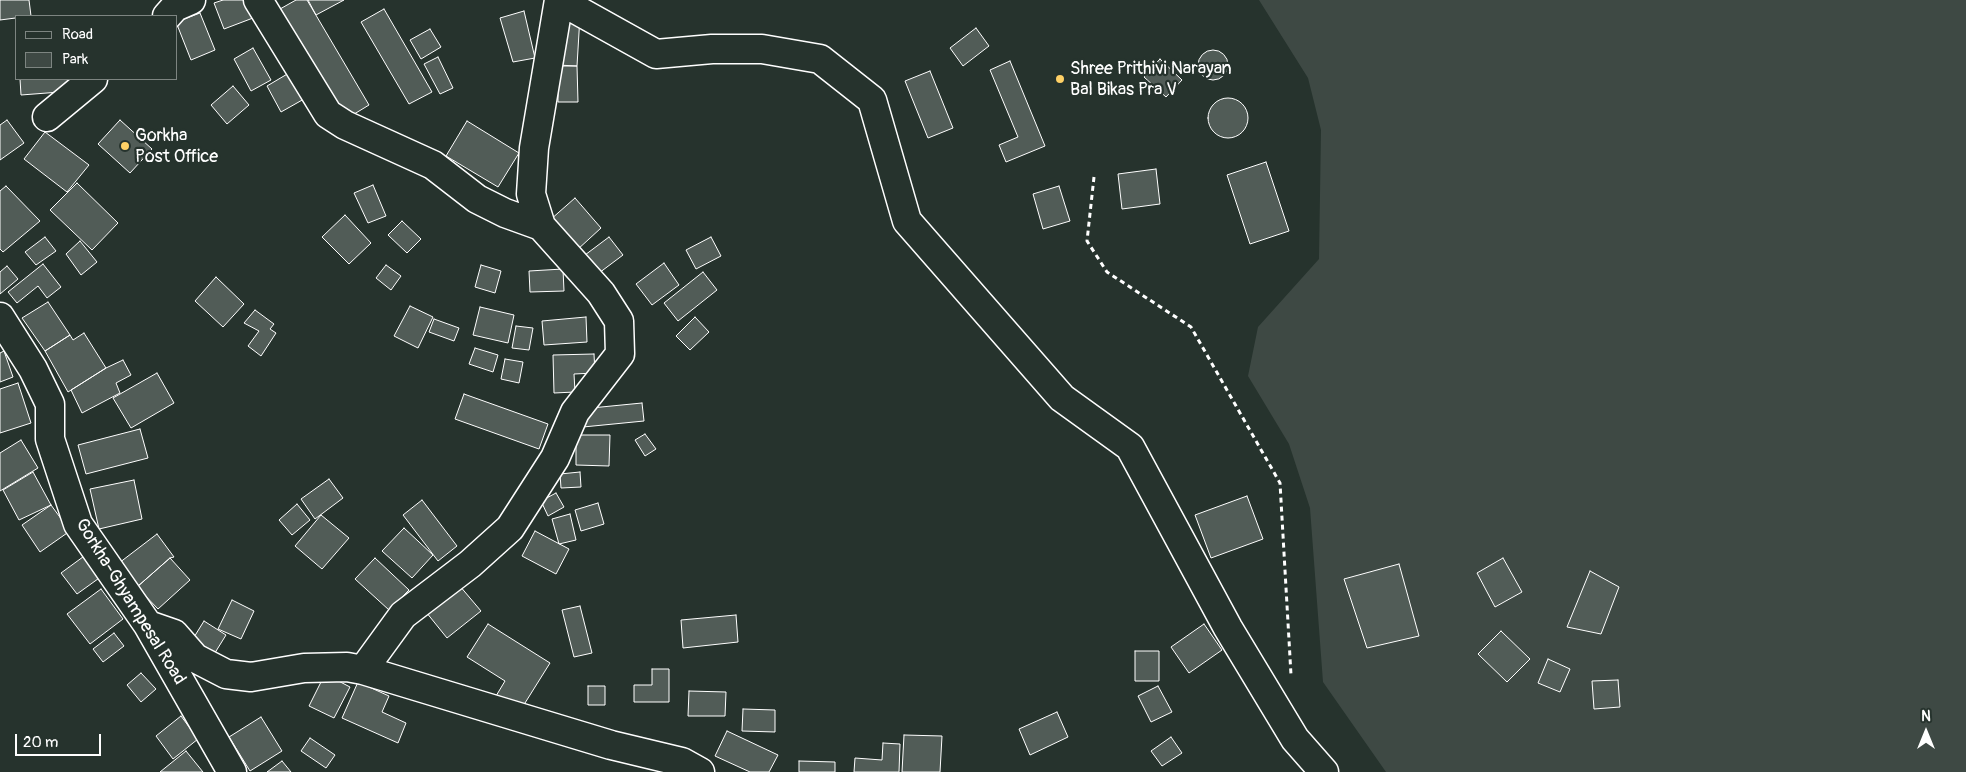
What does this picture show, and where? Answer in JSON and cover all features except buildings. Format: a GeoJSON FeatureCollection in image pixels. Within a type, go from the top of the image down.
{"type":"FeatureCollection","features":[{"type":"Feature","properties":{"kind":"street"},"geometry":{"type":"LineString","coordinates":[[168,15],[175,8],[191,0]]}},
{"type":"Feature","properties":{"kind":"street"},"geometry":{"type":"LineString","coordinates":[[258,0],[328,114],[345,126],[433,165],[477,198],[504,213],[541,226]]}},
{"type":"Feature","properties":{"kind":"street"},"geometry":{"type":"LineString","coordinates":[[363,670],[403,615],[470,564],[510,528],[555,458],[575,412],[620,354],[619,321],[601,293],[541,226],[531,194],[534,157],[559,0],[656,54],[712,50],[762,50],[820,59],[872,100],[907,222],[1062,398],[1130,447],[1228,628],[1295,739],[1324,772]]}},
{"type":"Feature","properties":{"kind":"street"},"geometry":{"type":"LineString","coordinates":[[48,117],[92,80]]}},
{"type":"Feature","properties":{"kind":"street","name":"Gorkha-Ghyampesal Road"},"geometry":{"type":"LineString","coordinates":[[0,317],[23,353],[50,404],[50,439],[78,524],[148,625],[232,772]]}},
{"type":"Feature","properties":{"kind":"street"},"geometry":{"type":"LineString","coordinates":[[148,625],[174,634],[196,658],[226,674],[251,677],[304,668],[347,667],[363,670],[610,745],[682,762],[700,772]]}},
{"type":"Feature","properties":{"kind":"path"},"geometry":{"type":"LineString","coordinates":[[1094,177],[1087,241],[1108,272],[1191,326],[1280,483],[1292,680]]}},
{"type":"Feature","properties":{"kind":"green space"},"geometry":{"type":"Polygon","coordinates":[[[1259,0],[1966,0],[1966,772],[1386,772],[1323,682],[1310,508],[1289,444],[1248,376],[1258,327],[1319,259],[1321,130],[1308,78],[1259,0]]]}},
{"type":"Feature","properties":{"kind":"place","name":"Shree Prithivi Narayan Bal Bikas Pra V"},"geometry":{"type":"Point","coordinates":[1060,79]}},
{"type":"Feature","properties":{"kind":"place","name":"Gorkha Post Office"},"geometry":{"type":"Point","coordinates":[125,146]}}]}
